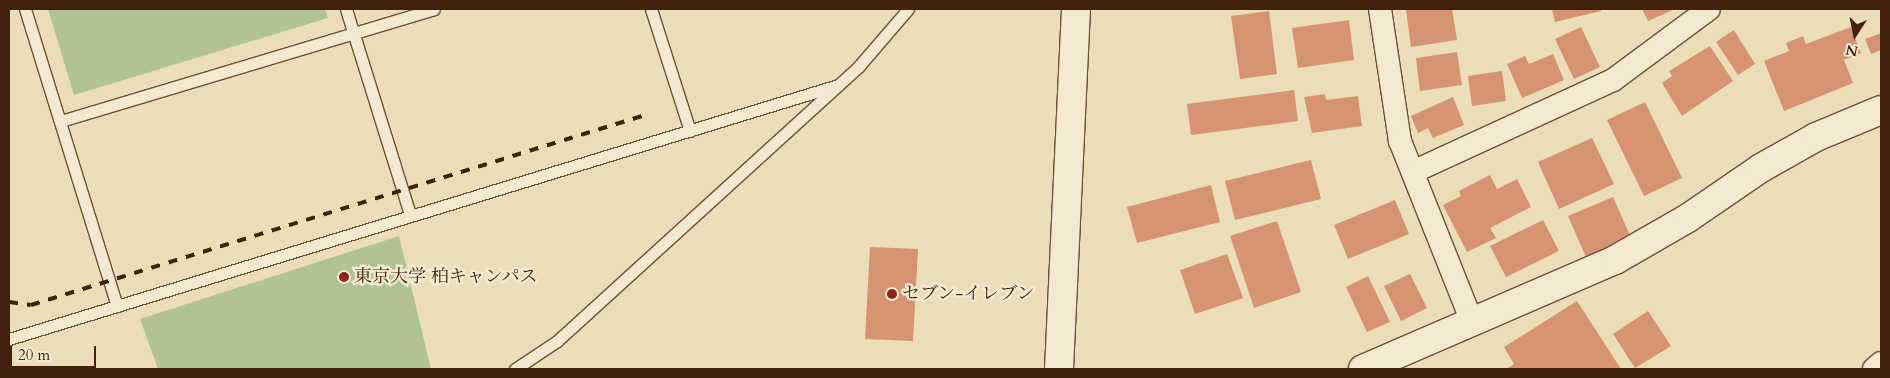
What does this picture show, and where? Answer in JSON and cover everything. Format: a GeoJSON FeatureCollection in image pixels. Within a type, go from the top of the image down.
{"type":"FeatureCollection","features":[{"type":"Feature","properties":{"kind":"street"},"geometry":{"type":"LineString","coordinates":[[1059,369],[1076,9]]}},
{"type":"Feature","properties":{"kind":"street"},"geometry":{"type":"LineString","coordinates":[[1380,9],[1400,141],[1473,324]]}},
{"type":"Feature","properties":{"kind":"street"},"geometry":{"type":"LineString","coordinates":[[1413,172],[1613,80],[1709,9]]}},
{"type":"Feature","properties":{"kind":"street"},"geometry":{"type":"LineString","coordinates":[[1363,369],[1473,324],[1614,260],[1688,218],[1761,168],[1816,137],[1881,110]]}},
{"type":"Feature","properties":{"kind":"street"},"geometry":{"type":"LineString","coordinates":[[1874,369],[1881,363]]}},
{"type":"Feature","properties":{"kind":"lane"},"geometry":{"type":"LineString","coordinates":[[25,9],[117,306]]}},
{"type":"Feature","properties":{"kind":"lane"},"geometry":{"type":"LineString","coordinates":[[346,9],[410,215]]}},
{"type":"Feature","properties":{"kind":"lane"},"geometry":{"type":"LineString","coordinates":[[61,121],[434,9]]}},
{"type":"Feature","properties":{"kind":"lane"},"geometry":{"type":"LineString","coordinates":[[651,9],[690,131]]}},
{"type":"Feature","properties":{"kind":"lane"},"geometry":{"type":"LineString","coordinates":[[515,369],[557,342],[838,85],[879,46],[908,9]]}},
{"type":"Feature","properties":{"kind":"lane"},"geometry":{"type":"LineString","coordinates":[[9,339],[838,85]]}},
{"type":"Feature","properties":{"kind":"green space"},"geometry":{"type":"Polygon","coordinates":[[[48,9],[325,9],[328,18],[74,95],[48,9]]]}},
{"type":"Feature","properties":{"kind":"green space"},"geometry":{"type":"Polygon","coordinates":[[[399,236],[431,369],[158,369],[140,319],[399,236]]]}},
{"type":"Feature","properties":{"kind":"building"},"geometry":{"type":"Polygon","coordinates":[[[1452,9],[1457,40],[1411,47],[1406,10],[1452,9]]]}},
{"type":"Feature","properties":{"kind":"building"},"geometry":{"type":"Polygon","coordinates":[[[1552,9],[1601,9],[1601,11],[1555,22],[1552,9]]]}},
{"type":"Feature","properties":{"kind":"building"},"geometry":{"type":"Polygon","coordinates":[[[1642,9],[1675,9],[1648,21],[1642,9]]]}},
{"type":"Feature","properties":{"kind":"building"},"geometry":{"type":"Polygon","coordinates":[[[1269,11],[1277,74],[1240,79],[1231,16],[1269,11]]]}},
{"type":"Feature","properties":{"kind":"building"},"geometry":{"type":"Polygon","coordinates":[[[1349,20],[1354,60],[1298,68],[1292,28],[1349,20]]]}},
{"type":"Feature","properties":{"kind":"building"},"geometry":{"type":"Polygon","coordinates":[[[1581,27],[1600,67],[1574,79],[1555,39],[1581,27]]]}},
{"type":"Feature","properties":{"kind":"building"},"geometry":{"type":"Polygon","coordinates":[[[1851,27],[1861,53],[1844,60],[1853,83],[1784,111],[1764,61],[1789,51],[1786,43],[1803,36],[1806,44],[1851,27]]]}},
{"type":"Feature","properties":{"kind":"building"},"geometry":{"type":"Polygon","coordinates":[[[1734,30],[1755,64],[1738,75],[1716,42],[1734,30]]]}},
{"type":"Feature","properties":{"kind":"building"},"geometry":{"type":"Polygon","coordinates":[[[1881,33],[1881,50],[1871,54],[1865,39],[1881,33]]]}},
{"type":"Feature","properties":{"kind":"building"},"geometry":{"type":"Polygon","coordinates":[[[1710,46],[1733,81],[1682,116],[1662,83],[1672,76],[1669,71],[1710,46]]]}},
{"type":"Feature","properties":{"kind":"building"},"geometry":{"type":"Polygon","coordinates":[[[1457,52],[1462,85],[1420,91],[1416,58],[1457,52]]]}},
{"type":"Feature","properties":{"kind":"building"},"geometry":{"type":"Polygon","coordinates":[[[1553,54],[1564,80],[1522,98],[1507,64],[1525,56],[1529,64],[1553,54]]]}},
{"type":"Feature","properties":{"kind":"building"},"geometry":{"type":"Polygon","coordinates":[[[1502,71],[1506,101],[1472,106],[1468,76],[1502,71]]]}},
{"type":"Feature","properties":{"kind":"building"},"geometry":{"type":"Polygon","coordinates":[[[1294,90],[1298,121],[1191,135],[1187,104],[1294,90]]]}},
{"type":"Feature","properties":{"kind":"building"},"geometry":{"type":"Polygon","coordinates":[[[1325,94],[1326,100],[1358,96],[1362,126],[1312,133],[1304,97],[1325,94]]]}},
{"type":"Feature","properties":{"kind":"building"},"geometry":{"type":"Polygon","coordinates":[[[1453,97],[1464,125],[1433,138],[1428,128],[1418,133],[1411,116],[1453,97]]]}},
{"type":"Feature","properties":{"kind":"building"},"geometry":{"type":"Polygon","coordinates":[[[1645,102],[1682,178],[1644,196],[1607,120],[1645,102]]]}},
{"type":"Feature","properties":{"kind":"building"},"geometry":{"type":"Polygon","coordinates":[[[1592,138],[1614,184],[1559,209],[1538,162],[1592,138]]]}},
{"type":"Feature","properties":{"kind":"building"},"geometry":{"type":"Polygon","coordinates":[[[1311,160],[1321,199],[1235,220],[1225,181],[1311,160]]]}},
{"type":"Feature","properties":{"kind":"building"},"geometry":{"type":"Polygon","coordinates":[[[1490,175],[1497,189],[1517,179],[1531,207],[1490,228],[1496,238],[1467,252],[1443,205],[1461,196],[1459,191],[1490,175]]]}},
{"type":"Feature","properties":{"kind":"building"},"geometry":{"type":"Polygon","coordinates":[[[1211,185],[1220,222],[1137,243],[1127,207],[1211,185]]]}},
{"type":"Feature","properties":{"kind":"building"},"geometry":{"type":"Polygon","coordinates":[[[1613,197],[1631,238],[1586,257],[1568,216],[1613,197]]]}},
{"type":"Feature","properties":{"kind":"building"},"geometry":{"type":"Polygon","coordinates":[[[1395,200],[1409,234],[1348,259],[1334,225],[1395,200]]]}},
{"type":"Feature","properties":{"kind":"building"},"geometry":{"type":"Polygon","coordinates":[[[1543,220],[1559,251],[1506,277],[1490,246],[1543,220]]]}},
{"type":"Feature","properties":{"kind":"building"},"geometry":{"type":"Polygon","coordinates":[[[1277,221],[1301,292],[1254,308],[1230,236],[1277,221]]]}},
{"type":"Feature","properties":{"kind":"building","name":"セブン-イレブン"},"geometry":{"type":"Polygon","coordinates":[[[870,247],[918,249],[913,341],[865,339],[870,247]]]}},
{"type":"Feature","properties":{"kind":"building"},"geometry":{"type":"Polygon","coordinates":[[[1227,254],[1243,298],[1195,314],[1180,270],[1227,254]]]}},
{"type":"Feature","properties":{"kind":"building"},"geometry":{"type":"Polygon","coordinates":[[[1410,274],[1427,308],[1401,321],[1384,286],[1410,274]]]}},
{"type":"Feature","properties":{"kind":"building"},"geometry":{"type":"Polygon","coordinates":[[[1368,276],[1390,322],[1367,332],[1346,287],[1368,276]]]}},
{"type":"Feature","properties":{"kind":"building"},"geometry":{"type":"Polygon","coordinates":[[[1577,301],[1621,369],[1506,369],[1514,364],[1504,347],[1577,301]]]}},
{"type":"Feature","properties":{"kind":"building"},"geometry":{"type":"Polygon","coordinates":[[[1648,311],[1671,346],[1635,368],[1613,334],[1648,311]]]}},
{"type":"Feature","properties":{"kind":"railway"},"geometry":{"type":"LineString","coordinates":[[9,302],[31,305],[645,115]]}},
{"type":"Feature","properties":{"kind":"place","name":"東京大学 柏キャンパス"},"geometry":{"type":"Point","coordinates":[344,277]}},
{"type":"Feature","properties":{"kind":"place","name":"セブン-イレブン"},"geometry":{"type":"Point","coordinates":[892,294]}}]}
